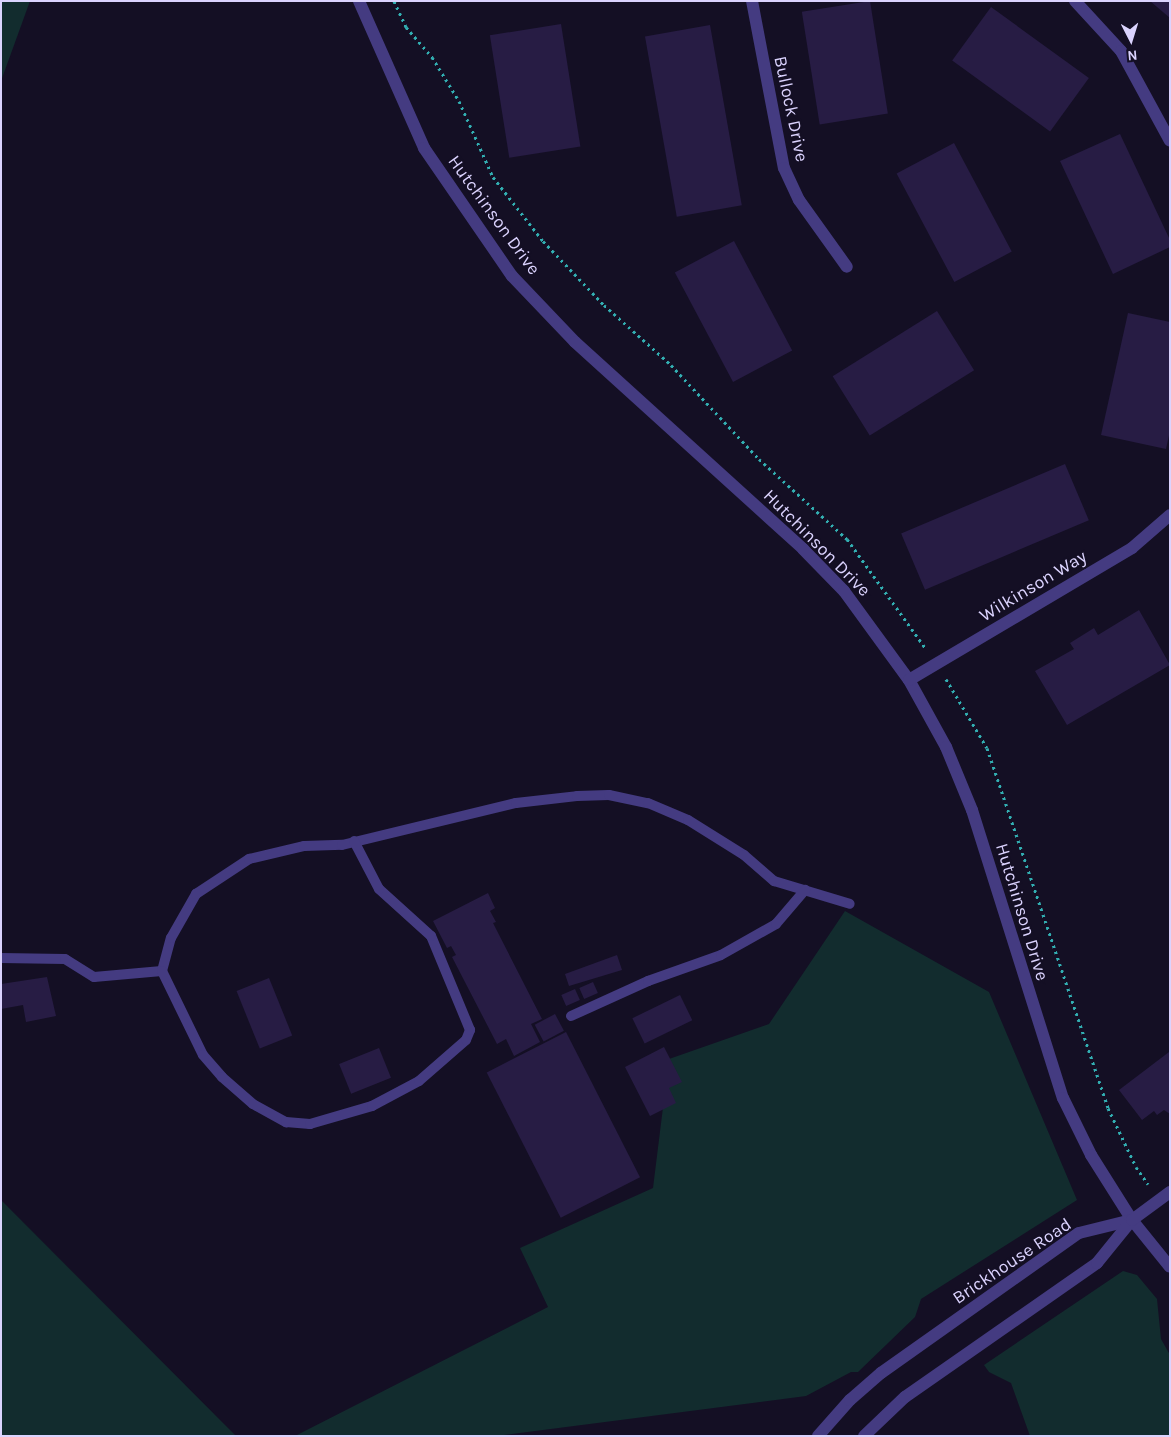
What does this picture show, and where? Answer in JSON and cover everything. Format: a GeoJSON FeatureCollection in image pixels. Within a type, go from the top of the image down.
{"type":"FeatureCollection","features":[{"type":"Feature","properties":{"kind":"street","name":"Bullock Drive"},"geometry":{"type":"LineString","coordinates":[[752,1],[784,168],[799,200],[847,267]]}},
{"type":"Feature","properties":{"kind":"street"},"geometry":{"type":"LineString","coordinates":[[1075,1],[1121,51],[1170,141]]}},
{"type":"Feature","properties":{"kind":"street","name":"Hutchinson Drive"},"geometry":{"type":"LineString","coordinates":[[363,2],[424,148],[512,276],[575,342],[810,556],[850,599],[909,680],[946,747],[972,810],[1063,1098],[1090,1155],[1132,1220],[1170,1267]]}},
{"type":"Feature","properties":{"kind":"street","name":"Wilkinson Way"},"geometry":{"type":"LineString","coordinates":[[909,680],[1132,548],[1170,514]]}},
{"type":"Feature","properties":{"kind":"street"},"geometry":{"type":"LineString","coordinates":[[864,1436],[906,1397],[1097,1263],[1132,1220],[1170,1192]]}},
{"type":"Feature","properties":{"kind":"street","name":"Brickhouse Road"},"geometry":{"type":"LineString","coordinates":[[818,1436],[850,1400],[881,1373],[1079,1233],[1132,1220]]}},
{"type":"Feature","properties":{"kind":"lane"},"geometry":{"type":"LineString","coordinates":[[354,841],[379,889],[431,936],[470,1030],[466,1040],[419,1081],[372,1106],[310,1124],[286,1122],[253,1104],[222,1077],[203,1055],[162,971],[171,938],[185,909],[196,894],[215,879],[249,860],[274,852],[354,841],[516,803],[610,795],[648,803],[688,820],[744,855],[774,881],[850,904]]}},
{"type":"Feature","properties":{"kind":"lane"},"geometry":{"type":"LineString","coordinates":[[571,1016],[648,982],[721,955],[776,924],[805,890]]}},
{"type":"Feature","properties":{"kind":"lane"},"geometry":{"type":"LineString","coordinates":[[1,958],[65,959],[94,977],[162,971]]}},
{"type":"Feature","properties":{"kind":"green space"},"geometry":{"type":"Polygon","coordinates":[[[1,1],[30,1],[1,81],[1,1]]]}},
{"type":"Feature","properties":{"kind":"green space"},"geometry":{"type":"Polygon","coordinates":[[[845,911],[989,992],[1077,1200],[921,1299],[915,1317],[858,1372],[851,1372],[806,1396],[496,1436],[295,1436],[548,1307],[520,1248],[653,1188],[669,1059],[769,1024],[845,911]]]}},
{"type":"Feature","properties":{"kind":"green space"},"geometry":{"type":"Polygon","coordinates":[[[1,1200],[236,1436],[1,1436],[1,1200]]]}},
{"type":"Feature","properties":{"kind":"green space"},"geometry":{"type":"Polygon","coordinates":[[[1123,1271],[1137,1275],[1157,1299],[1161,1339],[1170,1355],[1170,1436],[1030,1436],[1011,1383],[989,1372],[984,1365],[1123,1271]]]}},
{"type":"Feature","properties":{"kind":"building"},"geometry":{"type":"Polygon","coordinates":[[[870,1],[888,114],[820,124],[802,12],[870,1]]]}},
{"type":"Feature","properties":{"kind":"building"},"geometry":{"type":"Polygon","coordinates":[[[1150,1],[1170,1],[1170,18],[1150,1]]]}},
{"type":"Feature","properties":{"kind":"building"},"geometry":{"type":"Polygon","coordinates":[[[991,7],[1089,78],[1050,132],[952,60],[991,7]]]}},
{"type":"Feature","properties":{"kind":"building"},"geometry":{"type":"Polygon","coordinates":[[[561,24],[580,146],[509,158],[490,35],[561,24]]]}},
{"type":"Feature","properties":{"kind":"building"},"geometry":{"type":"Polygon","coordinates":[[[710,25],[742,205],[677,217],[645,36],[710,25]]]}},
{"type":"Feature","properties":{"kind":"building"},"geometry":{"type":"Polygon","coordinates":[[[1120,134],[1170,240],[1170,247],[1113,274],[1060,161],[1120,134]]]}},
{"type":"Feature","properties":{"kind":"building"},"geometry":{"type":"Polygon","coordinates":[[[954,143],[1012,252],[954,282],[897,174],[954,143]]]}},
{"type":"Feature","properties":{"kind":"building"},"geometry":{"type":"Polygon","coordinates":[[[734,241],[792,350],[733,382],[675,272],[734,241]]]}},
{"type":"Feature","properties":{"kind":"building"},"geometry":{"type":"Polygon","coordinates":[[[937,311],[974,370],[870,436],[833,376],[937,311]]]}},
{"type":"Feature","properties":{"kind":"building"},"geometry":{"type":"Polygon","coordinates":[[[1128,313],[1170,322],[1170,431],[1166,449],[1101,435],[1128,313]]]}},
{"type":"Feature","properties":{"kind":"building"},"geometry":{"type":"Polygon","coordinates":[[[1065,464],[1089,520],[925,590],[901,534],[1065,464]]]}},
{"type":"Feature","properties":{"kind":"building"},"geometry":{"type":"Polygon","coordinates":[[[1139,610],[1170,665],[1067,725],[1035,671],[1074,649],[1070,643],[1094,628],[1098,635],[1139,610]]]}},
{"type":"Feature","properties":{"kind":"building"},"geometry":{"type":"Polygon","coordinates":[[[488,893],[495,908],[490,911],[496,922],[493,923],[542,1019],[531,1024],[540,1042],[514,1056],[506,1039],[497,1044],[452,957],[456,955],[451,946],[447,948],[433,921],[488,893]]]}},
{"type":"Feature","properties":{"kind":"building"},"geometry":{"type":"Polygon","coordinates":[[[617,955],[622,970],[569,986],[565,974],[617,955]]]}},
{"type":"Feature","properties":{"kind":"building"},"geometry":{"type":"Polygon","coordinates":[[[47,977],[56,1016],[26,1022],[23,1005],[1,1009],[1,984],[47,977]]]}},
{"type":"Feature","properties":{"kind":"building"},"geometry":{"type":"Polygon","coordinates":[[[269,978],[292,1035],[260,1049],[237,991],[269,978]]]}},
{"type":"Feature","properties":{"kind":"building"},"geometry":{"type":"Polygon","coordinates":[[[593,982],[598,993],[584,999],[579,988],[593,982]]]}},
{"type":"Feature","properties":{"kind":"building"},"geometry":{"type":"Polygon","coordinates":[[[575,989],[580,1000],[566,1006],[561,995],[575,989]]]}},
{"type":"Feature","properties":{"kind":"building"},"geometry":{"type":"Polygon","coordinates":[[[680,995],[692,1020],[645,1043],[632,1018],[680,995]]]}},
{"type":"Feature","properties":{"kind":"building"},"geometry":{"type":"Polygon","coordinates":[[[555,1014],[564,1031],[544,1042],[535,1025],[555,1014]]]}},
{"type":"Feature","properties":{"kind":"building"},"geometry":{"type":"Polygon","coordinates":[[[566,1032],[640,1177],[561,1218],[487,1072],[566,1032]]]}},
{"type":"Feature","properties":{"kind":"building"},"geometry":{"type":"Polygon","coordinates":[[[664,1047],[682,1082],[669,1088],[676,1103],[650,1116],[625,1067],[664,1047]]]}},
{"type":"Feature","properties":{"kind":"building"},"geometry":{"type":"Polygon","coordinates":[[[379,1048],[391,1078],[351,1094],[339,1064],[379,1048]]]}},
{"type":"Feature","properties":{"kind":"building"},"geometry":{"type":"Polygon","coordinates":[[[1169,1052],[1170,1114],[1164,1110],[1157,1115],[1154,1111],[1142,1120],[1119,1090],[1169,1052]]]}}]}
